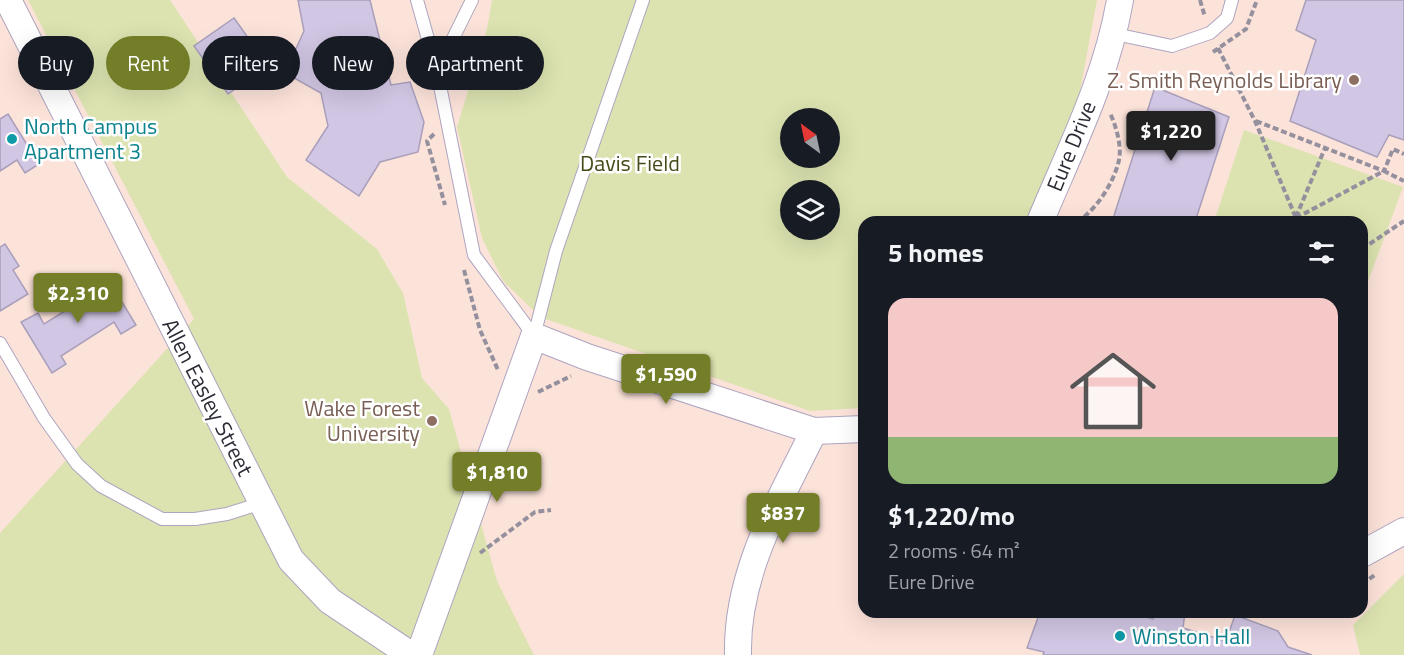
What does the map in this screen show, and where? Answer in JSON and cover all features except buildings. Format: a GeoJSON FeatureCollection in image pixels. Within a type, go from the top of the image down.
{"type":"FeatureCollection","features":[{"type":"Feature","properties":{"kind":"street","name":"Allen Easley Street"},"geometry":{"type":"LineString","coordinates":[[8,0],[291,561],[330,601],[411,655]]}},
{"type":"Feature","properties":{"kind":"street","name":"Eure Drive"},"geometry":{"type":"LineString","coordinates":[[1042,216],[1115,34],[1120,0]]}},
{"type":"Feature","properties":{"kind":"street"},"geometry":{"type":"LineString","coordinates":[[419,655],[534,336],[587,357],[814,431],[858,429]]}},
{"type":"Feature","properties":{"kind":"street"},"geometry":{"type":"LineString","coordinates":[[738,655],[742,606],[750,568],[768,524],[814,431]]}},
{"type":"Feature","properties":{"kind":"street"},"geometry":{"type":"LineString","coordinates":[[1368,551],[1404,531]]}},
{"type":"Feature","properties":{"kind":"lane"},"geometry":{"type":"LineString","coordinates":[[417,0],[427,36]]}},
{"type":"Feature","properties":{"kind":"lane"},"geometry":{"type":"LineString","coordinates":[[454,36],[472,0]]}},
{"type":"Feature","properties":{"kind":"lane"},"geometry":{"type":"LineString","coordinates":[[534,336],[556,251],[643,0]]}},
{"type":"Feature","properties":{"kind":"lane"},"geometry":{"type":"LineString","coordinates":[[1115,34],[1172,46],[1210,33],[1227,18],[1232,0]]}},
{"type":"Feature","properties":{"kind":"lane"},"geometry":{"type":"LineString","coordinates":[[441,90],[474,255],[534,336]]}},
{"type":"Feature","properties":{"kind":"lane"},"geometry":{"type":"LineString","coordinates":[[0,343],[45,418],[77,464],[101,486],[162,519],[195,519],[226,514],[262,503]]}},
{"type":"Feature","properties":{"kind":"path"},"geometry":{"type":"LineString","coordinates":[[1209,53],[1219,50],[1255,121],[1293,216]]}},
{"type":"Feature","properties":{"kind":"path"},"geometry":{"type":"LineString","coordinates":[[1086,216],[1091,213],[1107,188],[1120,159],[1116,126],[1106,104]]}},
{"type":"Feature","properties":{"kind":"path"},"geometry":{"type":"LineString","coordinates":[[1255,121],[1384,171],[1404,181]]}},
{"type":"Feature","properties":{"kind":"path"},"geometry":{"type":"LineString","coordinates":[[1297,216],[1325,148]]}},
{"type":"Feature","properties":{"kind":"path"},"geometry":{"type":"LineString","coordinates":[[1302,216],[1384,171],[1393,149],[1404,154]]}},
{"type":"Feature","properties":{"kind":"path"},"geometry":{"type":"LineString","coordinates":[[1368,245],[1404,221]]}},
{"type":"Feature","properties":{"kind":"path"},"geometry":{"type":"LineString","coordinates":[[453,560],[475,557],[536,512],[551,510]]}},
{"type":"Feature","properties":{"kind":"shaded area","name":"Wake Forest University"},"geometry":{"type":"Polygon","coordinates":[[[0,0],[1404,0],[1404,655],[0,655],[0,0]]]}},
{"type":"Feature","properties":{"kind":"green space"},"geometry":{"type":"Polygon","coordinates":[[[28,0],[170,0],[202,48],[202,90],[229,90],[287,177],[377,249],[403,293],[422,378],[449,409],[497,581],[534,655],[0,655],[0,533],[194,319],[75,90],[94,90],[94,36],[47,36],[28,0]]]}},
{"type":"Feature","properties":{"kind":"green space","name":"Davis Field"},"geometry":{"type":"Polygon","coordinates":[[[492,0],[1097,0],[1077,107],[1037,216],[858,216],[858,408],[810,411],[540,317],[503,281],[482,238],[457,127],[468,90],[544,90],[544,36],[485,36],[492,0]]]}},
{"type":"Feature","properties":{"kind":"green space"},"geometry":{"type":"Polygon","coordinates":[[[1244,130],[1403,187],[1368,282],[1368,216],[1216,216],[1244,130]]]}},
{"type":"Feature","properties":{"kind":"green space"},"geometry":{"type":"Polygon","coordinates":[[[1404,574],[1404,655],[1360,655],[1353,625],[1360,618],[1368,618],[1368,610],[1404,574]]]}},
{"type":"Feature","properties":{"kind":"place","name":"Z. Smith Reynolds Library"},"geometry":{"type":"Point","coordinates":[1354,80]}},
{"type":"Feature","properties":{"kind":"place","name":"North Campus Apartment 3"},"geometry":{"type":"Point","coordinates":[12,139]}},
{"type":"Feature","properties":{"kind":"place","name":"Wake Forest University"},"geometry":{"type":"Point","coordinates":[432,421]}},
{"type":"Feature","properties":{"kind":"place","name":"Winston Hall"},"geometry":{"type":"Point","coordinates":[1120,636]}}]}
